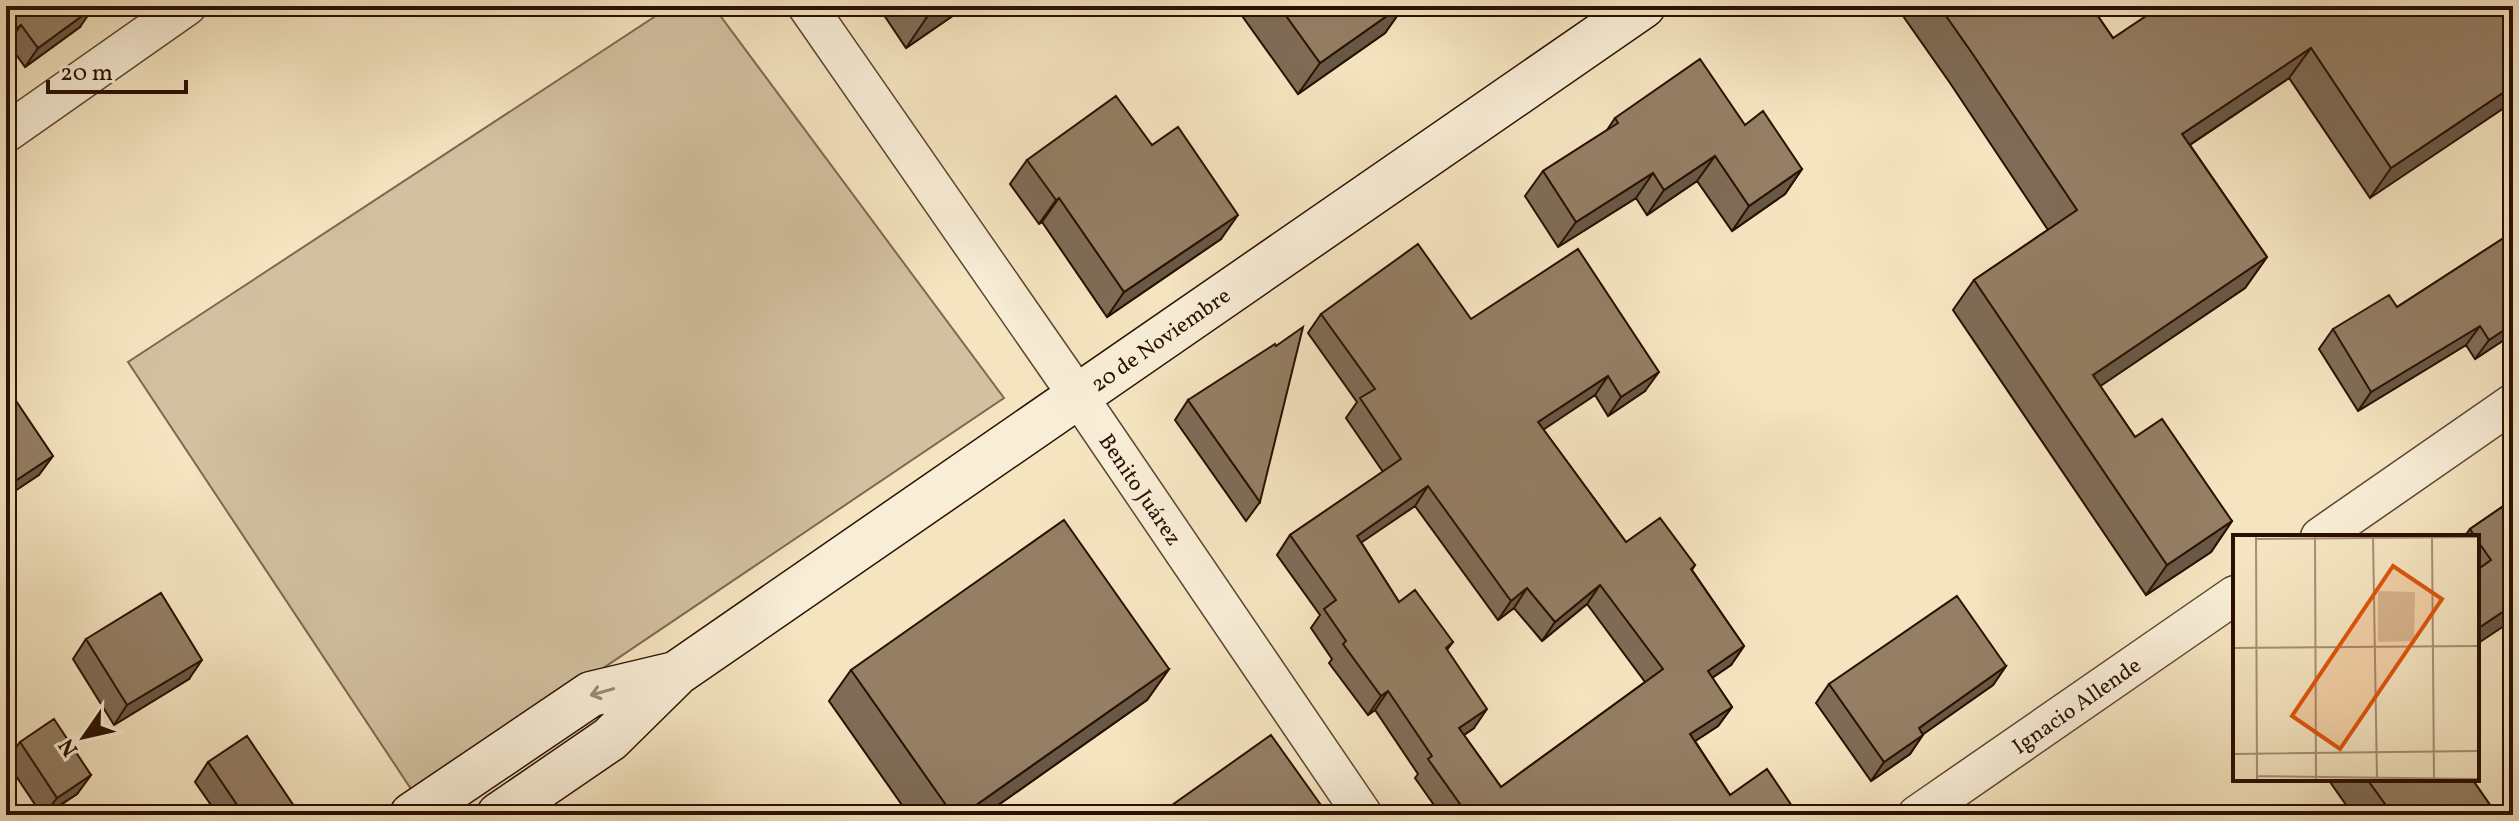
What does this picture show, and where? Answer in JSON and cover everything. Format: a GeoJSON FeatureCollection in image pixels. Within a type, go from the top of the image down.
{"type":"FeatureCollection","features":[{"type":"Feature","properties":{"kind":"main road","name":"20 de Noviembre"},"geometry":{"type":"LineString","coordinates":[[499,815],[610,739],[677,673],[1643,6]]}},
{"type":"Feature","properties":{"kind":"main road","name":"20 de Noviembre"},"geometry":{"type":"LineString","coordinates":[[412,815],[591,694],[677,673]]}},
{"type":"Feature","properties":{"kind":"street"},"geometry":{"type":"LineString","coordinates":[[6,133],[187,6]]}},
{"type":"Feature","properties":{"kind":"street","name":"Benito Juárez"},"geometry":{"type":"LineString","coordinates":[[807,6],[1078,396],[1363,815]]}},
{"type":"Feature","properties":{"kind":"street"},"geometry":{"type":"LineString","coordinates":[[2323,535],[2513,403]]}},
{"type":"Feature","properties":{"kind":"street","name":"Ignacio Allende"},"geometry":{"type":"LineString","coordinates":[[1917,815],[2233,596]]}},
{"type":"Feature","properties":{"kind":"shaded area"},"geometry":{"type":"Polygon","coordinates":[[[671,6],[713,6],[1004,398],[415,795],[128,362],[671,6]]]}},
{"type":"Feature","properties":{"kind":"building"},"geometry":{"type":"Polygon","coordinates":[[[6,6],[93,8],[38,48],[21,25],[17,28],[13,22],[6,28],[6,6]]]}},
{"type":"Feature","properties":{"kind":"building"},"geometry":{"type":"Polygon","coordinates":[[[920,6],[943,6],[927,17],[920,6]]]}},
{"type":"Feature","properties":{"kind":"building"},"geometry":{"type":"Polygon","coordinates":[[[1279,6],[1401,6],[1320,63],[1279,6]]]}},
{"type":"Feature","properties":{"kind":"building"},"geometry":{"type":"Polygon","coordinates":[[[1939,6],[2091,6],[2113,38],[2161,6],[2513,6],[2513,86],[2391,168],[2311,48],[2182,134],[2267,257],[2093,375],[2135,437],[2162,419],[2232,521],[2167,565],[1974,280],[2077,210],[1939,6]]]}},
{"type":"Feature","properties":{"kind":"building"},"geometry":{"type":"Polygon","coordinates":[[[1700,59],[1745,125],[1763,111],[1802,169],[1749,206],[1715,156],[1664,190],[1653,173],[1576,222],[1543,171],[1618,123],[1615,118],[1700,59]]]}},
{"type":"Feature","properties":{"kind":"building"},"geometry":{"type":"Polygon","coordinates":[[[1116,96],[1152,145],[1178,127],[1238,215],[1124,292],[1059,198],[1056,200],[1027,160],[1116,96]]]}},
{"type":"Feature","properties":{"kind":"building"},"geometry":{"type":"Polygon","coordinates":[[[2513,232],[2513,324],[2489,340],[2480,326],[2371,392],[2333,329],[2389,295],[2397,307],[2513,232]]]}},
{"type":"Feature","properties":{"kind":"building"},"geometry":{"type":"Polygon","coordinates":[[[1418,244],[1471,319],[1578,249],[1659,372],[1621,397],[1608,376],[1538,422],[1626,542],[1660,518],[1695,565],[1691,569],[1744,646],[1708,671],[1732,707],[1690,734],[1730,795],[1767,769],[1798,815],[1478,815],[1472,806],[1465,811],[1428,759],[1432,756],[1388,691],[1381,696],[1343,644],[1346,641],[1324,609],[1336,600],[1290,535],[1401,459],[1360,398],[1375,389],[1321,314],[1418,244]],[[1428,486],[1357,536],[1399,602],[1415,590],[1453,642],[1446,648],[1487,709],[1459,728],[1501,787],[1663,669],[1600,585],[1555,622],[1527,588],[1511,601],[1428,486]]]}},
{"type":"Feature","properties":{"kind":"building"},"geometry":{"type":"Polygon","coordinates":[[[1303,327],[1260,502],[1188,400],[1303,327]]]}},
{"type":"Feature","properties":{"kind":"building"},"geometry":{"type":"Polygon","coordinates":[[[6,386],[53,456],[6,487],[6,386]]]}},
{"type":"Feature","properties":{"kind":"building"},"geometry":{"type":"Polygon","coordinates":[[[2502,507],[2513,524],[2513,605],[2479,628],[2479,569],[2491,560],[2479,543],[2479,535],[2474,535],[2470,529],[2502,507]]]}},
{"type":"Feature","properties":{"kind":"building"},"geometry":{"type":"Polygon","coordinates":[[[1064,520],[1169,669],[962,815],[953,815],[851,670],[1064,520]]]}},
{"type":"Feature","properties":{"kind":"building"},"geometry":{"type":"Polygon","coordinates":[[[161,593],[202,660],[127,705],[86,639],[161,593]]]}},
{"type":"Feature","properties":{"kind":"building"},"geometry":{"type":"Polygon","coordinates":[[[1957,596],[2006,666],[1919,728],[1923,735],[1884,762],[1829,684],[1957,596]]]}},
{"type":"Feature","properties":{"kind":"building"},"geometry":{"type":"Polygon","coordinates":[[[54,719],[91,775],[57,798],[20,742],[54,719]]]}},
{"type":"Feature","properties":{"kind":"building"},"geometry":{"type":"Polygon","coordinates":[[[1271,735],[1328,815],[1158,815],[1271,735]]]}},
{"type":"Feature","properties":{"kind":"building"},"geometry":{"type":"Polygon","coordinates":[[[247,736],[300,815],[244,815],[208,762],[247,736]]]}},
{"type":"Feature","properties":{"kind":"building"},"geometry":{"type":"Polygon","coordinates":[[[2368,781],[2473,781],[2497,815],[2393,815],[2368,781]]]}}]}
